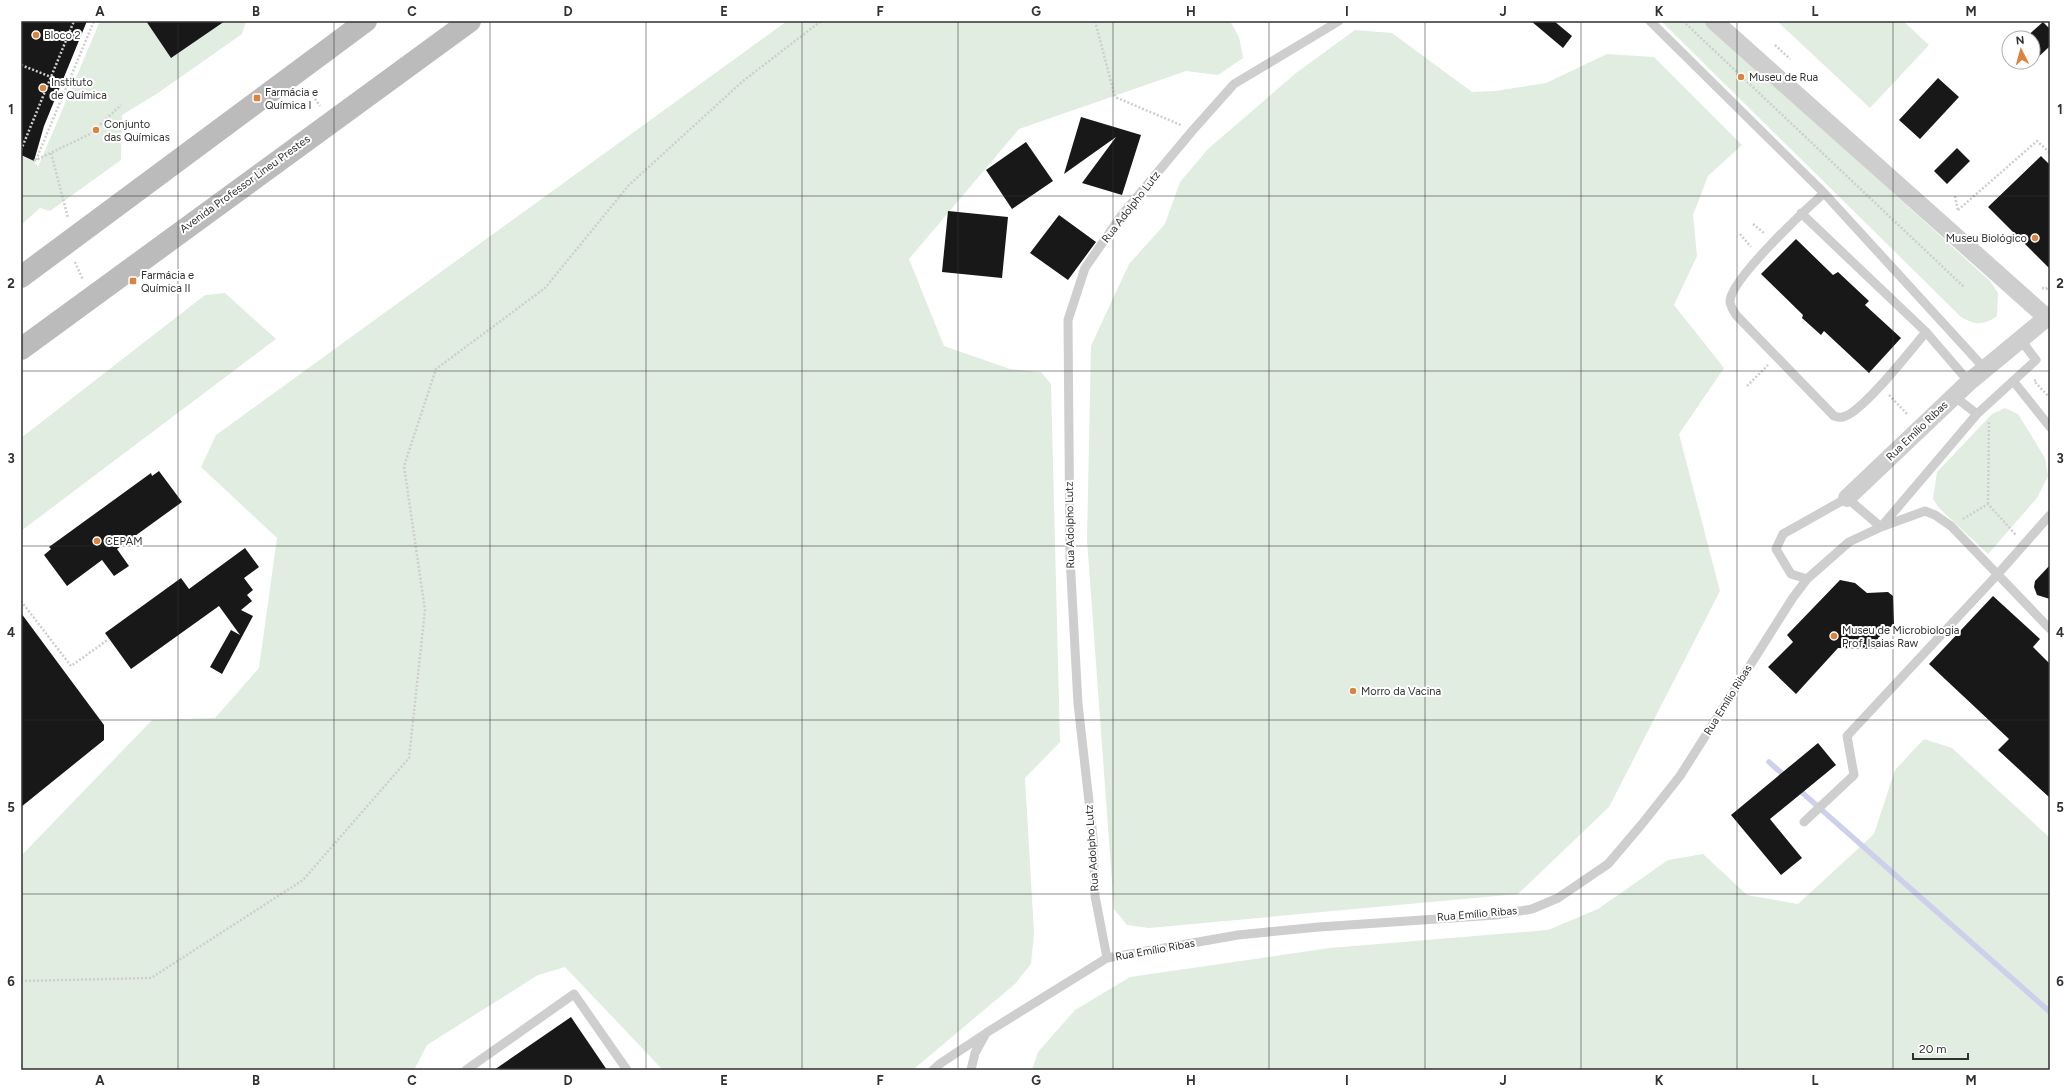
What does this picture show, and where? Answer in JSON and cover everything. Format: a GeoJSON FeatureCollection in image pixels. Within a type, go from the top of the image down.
{"type":"FeatureCollection","features":[{"type":"Feature","properties":{"kind":"main road"},"geometry":{"type":"LineString","coordinates":[[21,277],[366,21]]}},
{"type":"Feature","properties":{"kind":"main road","name":"Avenida Professor Lineu Prestes"},"geometry":{"type":"LineString","coordinates":[[21,348],[470,21]]}},
{"type":"Feature","properties":{"kind":"street"},"geometry":{"type":"LineString","coordinates":[[1714,21],[2048,316]]}},
{"type":"Feature","properties":{"kind":"street","name":"Rua Emílio Ribas"},"geometry":{"type":"LineString","coordinates":[[1847,498],[1969,382],[2048,316]]}},
{"type":"Feature","properties":{"kind":"lane","name":"Rua Adolpho Lutz"},"geometry":{"type":"LineString","coordinates":[[1107,958],[1095,896],[1093,838],[1078,704],[1070,557],[1068,320],[1085,268],[1121,216],[1192,130],[1234,84],[1339,21]]}},
{"type":"Feature","properties":{"kind":"lane"},"geometry":{"type":"LineString","coordinates":[[1650,21],[1824,193],[1985,369]]}},
{"type":"Feature","properties":{"kind":"lane"},"geometry":{"type":"LineString","coordinates":[[1824,193],[1801,213],[1760,257],[1732,293],[1730,301],[1736,315],[1834,416],[1844,417],[1851,413],[1881,386],[1926,332]]}},
{"type":"Feature","properties":{"kind":"lane"},"geometry":{"type":"LineString","coordinates":[[1801,213],[1926,332],[1969,382]]}},
{"type":"Feature","properties":{"kind":"lane","name":"Rua Emílio Ribas"},"geometry":{"type":"LineString","coordinates":[[1107,958],[1238,935],[1319,927],[1496,915],[1532,908],[1558,898],[1608,864],[1666,794],[1680,776],[1792,599],[1807,580],[1849,542],[1881,527],[1977,414],[2014,382],[2036,360],[2020,339]]}},
{"type":"Feature","properties":{"kind":"lane"},"geometry":{"type":"LineString","coordinates":[[2014,382],[2050,427]]}},
{"type":"Feature","properties":{"kind":"lane"},"geometry":{"type":"LineString","coordinates":[[1954,396],[1977,414]]}},
{"type":"Feature","properties":{"kind":"lane"},"geometry":{"type":"LineString","coordinates":[[1847,498],[1881,527],[1925,510],[1935,515],[1951,526],[1997,576],[2050,629]]}},
{"type":"Feature","properties":{"kind":"lane","name":"Rua Emílio Ribas"},"geometry":{"type":"LineString","coordinates":[[1807,580],[1791,574],[1776,549],[1783,534],[1847,498]]}},
{"type":"Feature","properties":{"kind":"lane"},"geometry":{"type":"LineString","coordinates":[[1804,822],[1854,775],[1847,736],[1997,576],[2050,515]]}},
{"type":"Feature","properties":{"kind":"lane"},"geometry":{"type":"LineString","coordinates":[[934,1070],[941,1063],[986,1033],[1107,958]]}},
{"type":"Feature","properties":{"kind":"lane"},"geometry":{"type":"LineString","coordinates":[[466,1070],[574,994],[627,1070]]}},
{"type":"Feature","properties":{"kind":"lane"},"geometry":{"type":"LineString","coordinates":[[971,1070],[975,1053],[986,1033]]}},
{"type":"Feature","properties":{"kind":"path"},"geometry":{"type":"LineString","coordinates":[[21,150],[74,21]]}},
{"type":"Feature","properties":{"kind":"path"},"geometry":{"type":"LineString","coordinates":[[94,21],[35,160],[90,134],[121,105]]}},
{"type":"Feature","properties":{"kind":"path"},"geometry":{"type":"LineString","coordinates":[[21,981],[151,978],[303,880],[409,758],[425,610],[404,466],[436,369],[545,288],[629,185],[744,81],[821,21]]}},
{"type":"Feature","properties":{"kind":"path"},"geometry":{"type":"LineString","coordinates":[[1095,21],[1115,97],[1192,130]]}},
{"type":"Feature","properties":{"kind":"path"},"geometry":{"type":"LineString","coordinates":[[1683,21],[1964,287]]}},
{"type":"Feature","properties":{"kind":"path"},"geometry":{"type":"LineString","coordinates":[[1775,45],[1790,59]]}},
{"type":"Feature","properties":{"kind":"path"},"geometry":{"type":"LineString","coordinates":[[21,65],[50,77]]}},
{"type":"Feature","properties":{"kind":"path"},"geometry":{"type":"LineString","coordinates":[[296,72],[331,122]]}},
{"type":"Feature","properties":{"kind":"path"},"geometry":{"type":"LineString","coordinates":[[1958,210],[2037,140],[2050,154]]}},
{"type":"Feature","properties":{"kind":"path"},"geometry":{"type":"LineString","coordinates":[[51,153],[70,241],[91,297]]}},
{"type":"Feature","properties":{"kind":"path"},"geometry":{"type":"LineString","coordinates":[[1747,386],[1777,356]]}},
{"type":"Feature","properties":{"kind":"path"},"geometry":{"type":"LineString","coordinates":[[2040,377],[2034,381],[2050,397]]}},
{"type":"Feature","properties":{"kind":"path"},"geometry":{"type":"LineString","coordinates":[[1881,386],[1920,428]]}},
{"type":"Feature","properties":{"kind":"path"},"geometry":{"type":"LineString","coordinates":[[1989,403],[1988,504],[2024,544]]}},
{"type":"Feature","properties":{"kind":"path"},"geometry":{"type":"LineString","coordinates":[[1951,526],[1988,504]]}},
{"type":"Feature","properties":{"kind":"path"},"geometry":{"type":"LineString","coordinates":[[21,601],[72,666],[109,639]]}},
{"type":"Feature","properties":{"kind":"green space"},"geometry":{"type":"Polygon","coordinates":[[[100,21],[246,21],[242,34],[158,93],[122,115],[121,160],[50,211],[40,208],[21,225],[21,156],[34,161],[38,167],[100,21]]]}},
{"type":"Feature","properties":{"kind":"green space"},"geometry":{"type":"Polygon","coordinates":[[[787,21],[1230,21],[1239,37],[1243,58],[1218,75],[1186,71],[1019,129],[909,259],[944,346],[1010,369],[1041,372],[1051,384],[1060,742],[1025,778],[1034,933],[1031,964],[1015,984],[915,1068],[909,1070],[663,1070],[565,967],[538,975],[427,1045],[414,1070],[21,1070],[21,856],[152,720],[215,718],[259,668],[277,538],[201,467],[216,435],[787,21]]]}},
{"type":"Feature","properties":{"kind":"green space"},"geometry":{"type":"Polygon","coordinates":[[[1661,21],[1704,21],[1990,281],[1998,293],[1997,316],[1983,323],[1974,323],[1960,316],[1661,21]]]}},
{"type":"Feature","properties":{"kind":"green space"},"geometry":{"type":"Polygon","coordinates":[[[1777,21],[1903,21],[1929,45],[1870,108],[1777,21]]]}},
{"type":"Feature","properties":{"kind":"green space"},"geometry":{"type":"Polygon","coordinates":[[[1355,30],[1392,33],[1472,92],[1495,91],[1546,83],[1607,54],[1654,57],[1742,145],[1708,176],[1693,215],[1697,256],[1674,305],[1724,368],[1679,434],[1720,591],[1609,807],[1518,894],[1149,928],[1127,925],[1114,909],[1087,540],[1091,346],[1129,264],[1165,224],[1180,182],[1208,149],[1296,73],[1355,30]]]}},
{"type":"Feature","properties":{"kind":"green space"},"geometry":{"type":"Polygon","coordinates":[[[225,293],[276,339],[21,531],[21,438],[205,295],[225,293]]]}},
{"type":"Feature","properties":{"kind":"green space"},"geometry":{"type":"Polygon","coordinates":[[[2005,408],[2018,414],[2045,458],[2048,476],[2037,498],[1988,554],[1939,508],[1933,499],[1937,472],[1992,414],[2005,408]]]}},
{"type":"Feature","properties":{"kind":"green space"},"geometry":{"type":"Polygon","coordinates":[[[1924,739],[1952,748],[2050,838],[2050,1070],[1032,1070],[1038,1052],[1075,1010],[1130,977],[1330,948],[1548,930],[1598,909],[1668,860],[1703,854],[1747,895],[1798,904],[1874,834],[1895,770],[1924,739]]]}},
{"type":"Feature","properties":{"kind":"building","name":"Instituto de Química"},"geometry":{"type":"Polygon","coordinates":[[[21,21],[87,21],[44,126],[34,161],[21,155],[21,21]]]}},
{"type":"Feature","properties":{"kind":"building"},"geometry":{"type":"Polygon","coordinates":[[[146,21],[225,21],[171,58],[146,21]]]}},
{"type":"Feature","properties":{"kind":"building"},"geometry":{"type":"Polygon","coordinates":[[[1531,21],[1554,21],[1572,36],[1563,48],[1531,21]]]}},
{"type":"Feature","properties":{"kind":"building"},"geometry":{"type":"Polygon","coordinates":[[[2043,22],[2050,29],[2050,46],[2041,54],[2041,30],[2034,30],[2043,22]]]}},
{"type":"Feature","properties":{"kind":"building"},"geometry":{"type":"Polygon","coordinates":[[[1938,78],[1959,97],[1920,139],[1899,120],[1938,78]]]}},
{"type":"Feature","properties":{"kind":"building"},"geometry":{"type":"Polygon","coordinates":[[[1081,117],[1141,135],[1122,195],[1082,183],[1116,137],[1064,174],[1081,117]]]}},
{"type":"Feature","properties":{"kind":"building"},"geometry":{"type":"Polygon","coordinates":[[[1026,142],[1053,181],[1012,209],[986,170],[1026,142]]]}},
{"type":"Feature","properties":{"kind":"building"},"geometry":{"type":"Polygon","coordinates":[[[1957,148],[1970,161],[1947,184],[1934,171],[1957,148]]]}},
{"type":"Feature","properties":{"kind":"building","name":"Museu Biológico"},"geometry":{"type":"Polygon","coordinates":[[[2041,156],[2050,165],[2050,269],[1988,207],[2041,156]]]}},
{"type":"Feature","properties":{"kind":"building"},"geometry":{"type":"Polygon","coordinates":[[[948,211],[1008,217],[1002,278],[942,272],[948,211]]]}},
{"type":"Feature","properties":{"kind":"building"},"geometry":{"type":"Polygon","coordinates":[[[1059,215],[1096,242],[1068,280],[1030,253],[1059,215]]]}},
{"type":"Feature","properties":{"kind":"building"},"geometry":{"type":"Polygon","coordinates":[[[1796,239],[1833,275],[1838,272],[1869,301],[1865,305],[1901,338],[1869,373],[1824,331],[1821,335],[1802,318],[1803,315],[1761,274],[1796,239]]]}},
{"type":"Feature","properties":{"kind":"building"},"geometry":{"type":"Polygon","coordinates":[[[159,471],[182,502],[117,549],[129,566],[114,576],[102,560],[67,586],[44,555],[51,549],[49,547],[151,473],[152,476],[159,471]]]}},
{"type":"Feature","properties":{"kind":"building"},"geometry":{"type":"Polygon","coordinates":[[[245,548],[259,567],[244,578],[253,590],[247,595],[252,601],[241,610],[253,616],[222,674],[210,667],[231,630],[240,635],[219,606],[131,669],[105,633],[181,578],[189,589],[245,548]]]}},
{"type":"Feature","properties":{"kind":"building"},"geometry":{"type":"Polygon","coordinates":[[[2050,565],[2050,599],[2037,595],[2034,587],[2035,581],[2050,565]]]}},
{"type":"Feature","properties":{"kind":"building","name":"Museu de Microbiologia Prof. Isaias Raw"},"geometry":{"type":"Polygon","coordinates":[[[1840,580],[1855,583],[1867,593],[1888,592],[1893,596],[1894,624],[1878,638],[1877,649],[1838,648],[1796,694],[1768,667],[1793,642],[1787,635],[1840,580]]]}},
{"type":"Feature","properties":{"kind":"building"},"geometry":{"type":"Polygon","coordinates":[[[1993,596],[2040,639],[2033,647],[2050,664],[2050,798],[1998,750],[2009,739],[1929,664],[1993,596]]]}},
{"type":"Feature","properties":{"kind":"building"},"geometry":{"type":"Polygon","coordinates":[[[21,613],[104,725],[104,740],[21,807],[21,613]]]}},
{"type":"Feature","properties":{"kind":"building"},"geometry":{"type":"Polygon","coordinates":[[[1818,743],[1836,765],[1770,819],[1802,858],[1781,875],[1731,815],[1818,743]]]}},
{"type":"Feature","properties":{"kind":"building"},"geometry":{"type":"Polygon","coordinates":[[[571,1017],[607,1070],[494,1070],[571,1017]]]}},
{"type":"Feature","properties":{"kind":"waterway"},"geometry":{"type":"LineString","coordinates":[[1769,762],[1787,778]]}},
{"type":"Feature","properties":{"kind":"waterway"},"geometry":{"type":"LineString","coordinates":[[1797,788],[2050,1012]]}},
{"type":"Feature","properties":{"kind":"place","name":"Bloco 2"},"geometry":{"type":"Point","coordinates":[36,35]}},
{"type":"Feature","properties":{"kind":"place","name":"Museu de Rua"},"geometry":{"type":"Point","coordinates":[1741,77]}},
{"type":"Feature","properties":{"kind":"place","name":"Instituto de Química"},"geometry":{"type":"Point","coordinates":[43,88]}},
{"type":"Feature","properties":{"kind":"place","name":"Farmácia e Química I"},"geometry":{"type":"Point","coordinates":[257,98]}},
{"type":"Feature","properties":{"kind":"place","name":"Conjunto das Químicas"},"geometry":{"type":"Point","coordinates":[96,130]}},
{"type":"Feature","properties":{"kind":"place","name":"Museu Biológico"},"geometry":{"type":"Point","coordinates":[2035,238]}},
{"type":"Feature","properties":{"kind":"place","name":"Farmácia e Química II"},"geometry":{"type":"Point","coordinates":[133,281]}},
{"type":"Feature","properties":{"kind":"place","name":"CEPAM"},"geometry":{"type":"Point","coordinates":[97,541]}},
{"type":"Feature","properties":{"kind":"place","name":"Museu de Microbiologia Prof. Isaias Raw"},"geometry":{"type":"Point","coordinates":[1834,636]}},
{"type":"Feature","properties":{"kind":"place","name":"Morro da Vacina"},"geometry":{"type":"Point","coordinates":[1353,691]}}]}
